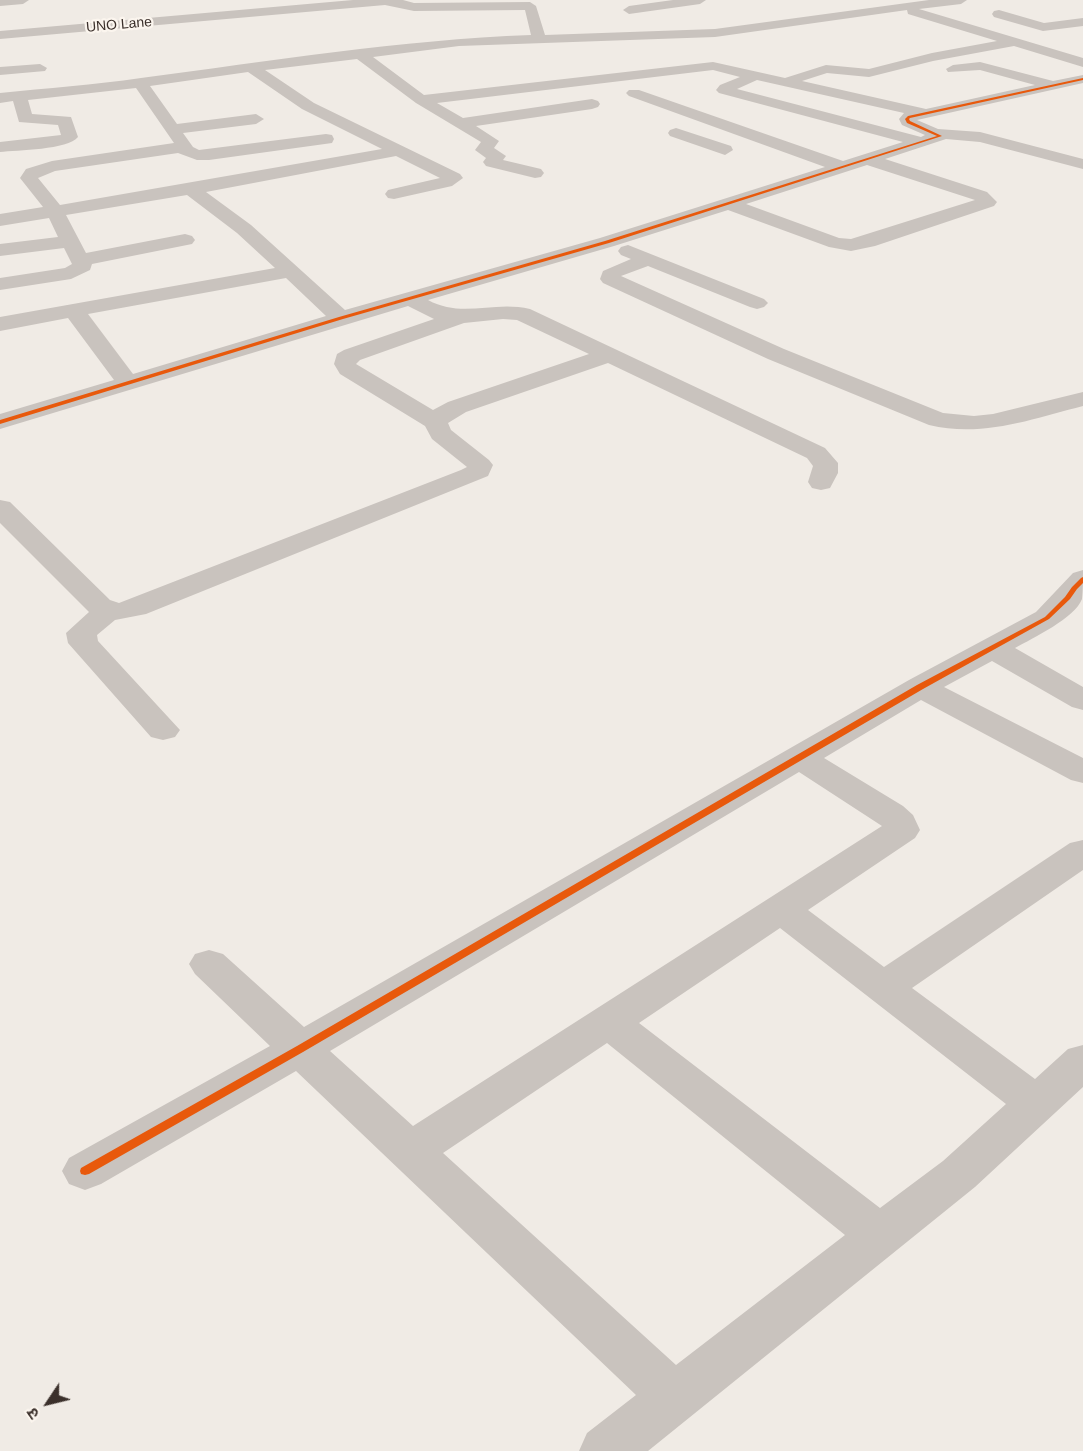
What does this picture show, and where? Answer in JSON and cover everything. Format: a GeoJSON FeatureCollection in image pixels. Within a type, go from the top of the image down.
{"type":"FeatureCollection","features":[{"type":"Feature","properties":{"kind":"street"},"geometry":{"type":"LineString","coordinates":[[0,2],[23,0]]}},
{"type":"Feature","properties":{"kind":"street"},"geometry":{"type":"LineString","coordinates":[[629,9],[700,0]]}},
{"type":"Feature","properties":{"kind":"street"},"geometry":{"type":"LineString","coordinates":[[830,0],[862,12]]}},
{"type":"Feature","properties":{"kind":"street"},"geometry":{"type":"LineString","coordinates":[[538,32],[688,35],[724,33],[959,0],[1043,27],[1081,28]]}},
{"type":"Feature","properties":{"kind":"street","name":"UNO Lane"},"geometry":{"type":"LineString","coordinates":[[0,34],[238,15],[318,3],[391,1],[414,7],[527,5],[531,7],[538,32]]}},
{"type":"Feature","properties":{"kind":"street"},"geometry":{"type":"LineString","coordinates":[[116,8],[126,25]]}},
{"type":"Feature","properties":{"kind":"street"},"geometry":{"type":"LineString","coordinates":[[901,8],[1083,63]]}},
{"type":"Feature","properties":{"kind":"street"},"geometry":{"type":"LineString","coordinates":[[0,98],[140,83],[538,32],[570,24]]}},
{"type":"Feature","properties":{"kind":"street"},"geometry":{"type":"LineString","coordinates":[[783,82],[822,70],[865,73],[932,57],[1018,43],[1081,28]]}},
{"type":"Feature","properties":{"kind":"street"},"geometry":{"type":"LineString","coordinates":[[688,35],[713,66]]}},
{"type":"Feature","properties":{"kind":"street"},"geometry":{"type":"LineString","coordinates":[[467,41],[494,56]]}},
{"type":"Feature","properties":{"kind":"street"},"geometry":{"type":"LineString","coordinates":[[360,54],[421,100],[491,141],[483,150],[496,156],[492,162],[536,173]]}},
{"type":"Feature","properties":{"kind":"street"},"geometry":{"type":"LineString","coordinates":[[421,100],[713,66],[924,113]]}},
{"type":"Feature","properties":{"kind":"street"},"geometry":{"type":"LineString","coordinates":[[933,74],[980,66],[1053,85]]}},
{"type":"Feature","properties":{"kind":"street"},"geometry":{"type":"LineString","coordinates":[[251,67],[308,106],[454,178],[446,182],[394,194]]}},
{"type":"Feature","properties":{"kind":"street"},"geometry":{"type":"LineString","coordinates":[[0,71],[40,68]]}},
{"type":"Feature","properties":{"kind":"street"},"geometry":{"type":"LineString","coordinates":[[755,76],[724,88],[724,90],[921,142]]}},
{"type":"Feature","properties":{"kind":"street"},"geometry":{"type":"LineString","coordinates":[[1083,79],[924,113],[907,119],[913,124],[939,134],[980,137],[1083,164]]}},
{"type":"Feature","properties":{"kind":"street"},"geometry":{"type":"LineString","coordinates":[[140,83],[185,146],[183,149]]}},
{"type":"Feature","properties":{"kind":"street"},"geometry":{"type":"LineString","coordinates":[[634,93],[842,167]]}},
{"type":"Feature","properties":{"kind":"street"},"geometry":{"type":"LineString","coordinates":[[0,147],[64,140],[70,137],[65,120],[25,119],[19,96]]}},
{"type":"Feature","properties":{"kind":"street"},"geometry":{"type":"LineString","coordinates":[[461,123],[592,104]]}},
{"type":"Feature","properties":{"kind":"street"},"geometry":{"type":"LineString","coordinates":[[173,129],[256,119]]}},
{"type":"Feature","properties":{"kind":"street"},"geometry":{"type":"LineString","coordinates":[[676,133],[741,155]]}},
{"type":"Feature","properties":{"kind":"street"},"geometry":{"type":"LineString","coordinates":[[0,422],[341,318],[607,242],[938,138],[939,134]]}},
{"type":"Feature","properties":{"kind":"street"},"geometry":{"type":"LineString","coordinates":[[0,284],[77,272],[83,266],[55,212],[30,178],[37,170],[183,149],[197,155],[209,155],[326,139]]}},
{"type":"Feature","properties":{"kind":"street"},"geometry":{"type":"LineString","coordinates":[[0,220],[190,189],[397,151]]}},
{"type":"Feature","properties":{"kind":"street"},"geometry":{"type":"LineString","coordinates":[[727,204],[836,243],[851,245],[867,242],[988,202],[981,196],[867,159]]}},
{"type":"Feature","properties":{"kind":"street"},"geometry":{"type":"LineString","coordinates":[[784,170],[806,178]]}},
{"type":"Feature","properties":{"kind":"street"},"geometry":{"type":"LineString","coordinates":[[190,189],[244,230],[341,318]]}},
{"type":"Feature","properties":{"kind":"street"},"geometry":{"type":"LineString","coordinates":[[80,260],[185,240]]}},
{"type":"Feature","properties":{"kind":"street"},"geometry":{"type":"LineString","coordinates":[[0,250],[71,241]]}},
{"type":"Feature","properties":{"kind":"street"},"geometry":{"type":"LineString","coordinates":[[607,242],[646,260],[757,303]]}},
{"type":"Feature","properties":{"kind":"street"},"geometry":{"type":"LineString","coordinates":[[646,260],[614,272],[610,275],[610,279],[776,354],[938,420],[960,424],[990,422],[1083,399]]}},
{"type":"Feature","properties":{"kind":"street"},"geometry":{"type":"LineString","coordinates":[[0,324],[291,271]]}},
{"type":"Feature","properties":{"kind":"street"},"geometry":{"type":"LineString","coordinates":[[410,298],[434,312],[451,316],[502,311],[522,314],[816,453],[827,464],[828,469],[820,482]]}},
{"type":"Feature","properties":{"kind":"street"},"geometry":{"type":"LineString","coordinates":[[75,312],[127,382]]}},
{"type":"Feature","properties":{"kind":"street"},"geometry":{"type":"LineString","coordinates":[[0,508],[100,606],[108,611],[117,612],[135,608],[459,481],[479,471],[480,465],[475,459],[441,434],[435,422],[348,369],[345,359],[463,316]]}},
{"type":"Feature","properties":{"kind":"street"},"geometry":{"type":"LineString","coordinates":[[435,422],[440,416],[457,407],[610,355]]}},
{"type":"Feature","properties":{"kind":"street"},"geometry":{"type":"LineString","coordinates":[[85,1171],[300,1049],[920,687],[1047,618],[1068,598],[1083,579]]}},
{"type":"Feature","properties":{"kind":"street"},"geometry":{"type":"LineString","coordinates":[[108,611],[84,628],[81,633],[83,643],[163,730]]}},
{"type":"Feature","properties":{"kind":"street"},"geometry":{"type":"LineString","coordinates":[[992,648],[1083,700]]}},
{"type":"Feature","properties":{"kind":"street"},"geometry":{"type":"LineString","coordinates":[[920,687],[1083,772]]}},
{"type":"Feature","properties":{"kind":"street"},"geometry":{"type":"LineString","coordinates":[[411,1151],[902,830],[900,823],[890,814],[800,759]]}},
{"type":"Feature","properties":{"kind":"street"},"geometry":{"type":"LineString","coordinates":[[884,987],[1083,852]]}},
{"type":"Feature","properties":{"kind":"street"},"geometry":{"type":"LineString","coordinates":[[782,910],[1037,1104]]}},
{"type":"Feature","properties":{"kind":"street"},"geometry":{"type":"LineString","coordinates":[[209,964],[675,1398]]}},
{"type":"Feature","properties":{"kind":"street"},"geometry":{"type":"LineString","coordinates":[[609,1022],[881,1236]]}},
{"type":"Feature","properties":{"kind":"street"},"geometry":{"type":"LineString","coordinates":[[606,1451],[959,1174],[1083,1061]]}},
{"type":"Feature","properties":{"kind":"cycle path"},"geometry":{"type":"LineString","coordinates":[[0,422],[341,318],[607,242],[940,136],[908,122],[909,117],[1083,79]]}},
{"type":"Feature","properties":{"kind":"cycle path"},"geometry":{"type":"LineString","coordinates":[[85,1171],[300,1049],[920,687],[1047,618],[1068,598],[1083,579]]}}]}
